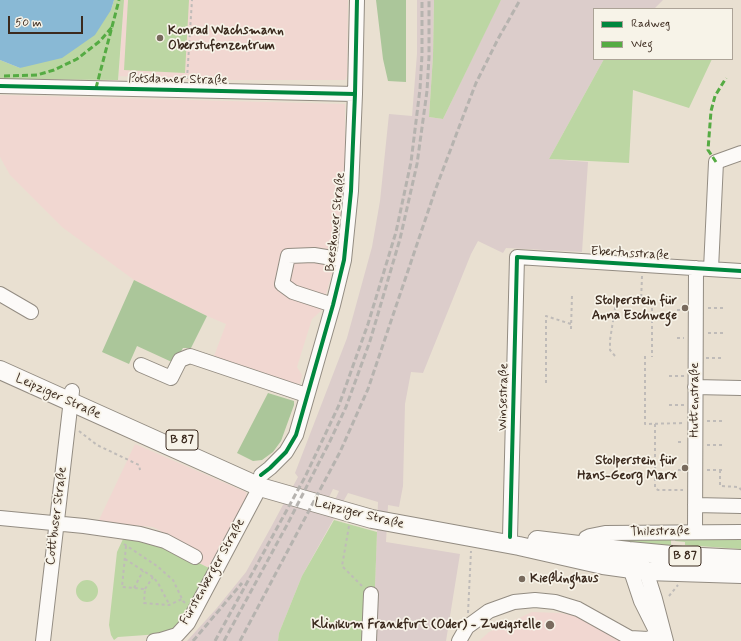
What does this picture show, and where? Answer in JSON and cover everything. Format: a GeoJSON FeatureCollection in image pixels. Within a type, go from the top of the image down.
{"type":"FeatureCollection","features":[{"type":"Feature","properties":{"kind":"main road","name":"Leipziger Straße"},"geometry":{"type":"LineString","coordinates":[[0,358],[71,396],[260,481],[372,519],[519,546],[602,565],[635,563],[682,556],[741,559]]}},
{"type":"Feature","properties":{"kind":"main road","name":"Leipziger Straße"},"geometry":{"type":"LineString","coordinates":[[0,370],[71,396]]}},
{"type":"Feature","properties":{"kind":"main road","name":"Leipziger Straße"},"geometry":{"type":"LineString","coordinates":[[260,481],[283,484],[372,510],[510,537],[585,546],[635,563],[741,574]]}},
{"type":"Feature","properties":{"kind":"street","name":"Beeskower Straße"},"geometry":{"type":"LineString","coordinates":[[260,481],[270,468],[286,452],[296,435],[306,395],[333,305],[344,260],[351,191],[357,0]]}},
{"type":"Feature","properties":{"kind":"street","name":"Potsdamer Straße"},"geometry":{"type":"LineString","coordinates":[[0,86],[355,94]]}},
{"type":"Feature","properties":{"kind":"street"},"geometry":{"type":"LineString","coordinates":[[711,269],[716,162],[741,153]]}},
{"type":"Feature","properties":{"kind":"street"},"geometry":{"type":"LineString","coordinates":[[333,305],[293,292],[282,284],[288,256],[314,255],[344,260]]}},
{"type":"Feature","properties":{"kind":"street","name":"Ebertusstraße"},"geometry":{"type":"LineString","coordinates":[[517,257],[741,271]]}},
{"type":"Feature","properties":{"kind":"street","name":"Winsestraße"},"geometry":{"type":"LineString","coordinates":[[510,537],[517,257]]}},
{"type":"Feature","properties":{"kind":"street","name":"Huttenstraße"},"geometry":{"type":"LineString","coordinates":[[695,532],[696,268]]}},
{"type":"Feature","properties":{"kind":"street"},"geometry":{"type":"LineString","coordinates":[[0,294],[31,312]]}},
{"type":"Feature","properties":{"kind":"street"},"geometry":{"type":"LineString","coordinates":[[141,365],[171,378],[180,360],[190,356],[306,395]]}},
{"type":"Feature","properties":{"kind":"street"},"geometry":{"type":"LineString","coordinates":[[695,387],[741,388]]}},
{"type":"Feature","properties":{"kind":"street","name":"Cottbuser Straße"},"geometry":{"type":"LineString","coordinates":[[43,641],[71,396]]}},
{"type":"Feature","properties":{"kind":"street","name":"Fürstenberger Straße"},"geometry":{"type":"LineString","coordinates":[[154,641],[177,635],[188,623],[260,481]]}},
{"type":"Feature","properties":{"kind":"street"},"geometry":{"type":"LineString","coordinates":[[695,506],[741,506]]}},
{"type":"Feature","properties":{"kind":"street"},"geometry":{"type":"LineString","coordinates":[[0,518],[140,534],[165,541],[195,557]]}},
{"type":"Feature","properties":{"kind":"street","name":"Thilestraße"},"geometry":{"type":"LineString","coordinates":[[585,546],[586,538],[604,533],[741,532]]}},
{"type":"Feature","properties":{"kind":"street"},"geometry":{"type":"LineString","coordinates":[[459,641],[467,627],[489,611],[514,602],[535,600],[555,602],[578,609],[630,638],[661,639],[655,599],[635,563]]}},
{"type":"Feature","properties":{"kind":"street"},"geometry":{"type":"LineString","coordinates":[[369,641],[370,594]]}},
{"type":"Feature","properties":{"kind":"path"},"geometry":{"type":"LineString","coordinates":[[187,90],[192,0]]}},
{"type":"Feature","properties":{"kind":"path"},"geometry":{"type":"LineString","coordinates":[[641,303],[642,265]]}},
{"type":"Feature","properties":{"kind":"path"},"geometry":{"type":"LineString","coordinates":[[571,329],[572,295]]}},
{"type":"Feature","properties":{"kind":"path"},"geometry":{"type":"LineString","coordinates":[[600,295],[600,302],[652,304],[652,357]]}},
{"type":"Feature","properties":{"kind":"path"},"geometry":{"type":"LineString","coordinates":[[615,356],[610,350],[610,340],[616,302]]}},
{"type":"Feature","properties":{"kind":"path"},"geometry":{"type":"LineString","coordinates":[[707,308],[723,308]]}},
{"type":"Feature","properties":{"kind":"path"},"geometry":{"type":"LineString","coordinates":[[677,310],[686,310]]}},
{"type":"Feature","properties":{"kind":"path"},"geometry":{"type":"LineString","coordinates":[[546,383],[546,316],[572,324]]}},
{"type":"Feature","properties":{"kind":"path"},"geometry":{"type":"LineString","coordinates":[[706,333],[723,333]]}},
{"type":"Feature","properties":{"kind":"path"},"geometry":{"type":"LineString","coordinates":[[677,338],[685,338]]}},
{"type":"Feature","properties":{"kind":"path"},"geometry":{"type":"LineString","coordinates":[[645,356],[645,424],[684,423]]}},
{"type":"Feature","properties":{"kind":"path"},"geometry":{"type":"LineString","coordinates":[[706,358],[723,358]]}},
{"type":"Feature","properties":{"kind":"path"},"geometry":{"type":"LineString","coordinates":[[669,376],[685,376]]}},
{"type":"Feature","properties":{"kind":"path"},"geometry":{"type":"LineString","coordinates":[[669,405],[684,405]]}},
{"type":"Feature","properties":{"kind":"path"},"geometry":{"type":"LineString","coordinates":[[706,421],[723,421]]}},
{"type":"Feature","properties":{"kind":"path"},"geometry":{"type":"LineString","coordinates":[[655,424],[655,488],[658,490],[685,490]]}},
{"type":"Feature","properties":{"kind":"path"},"geometry":{"type":"LineString","coordinates":[[79,431],[97,445],[138,465],[140,470]]}},
{"type":"Feature","properties":{"kind":"path"},"geometry":{"type":"LineString","coordinates":[[678,442],[684,442]]}},
{"type":"Feature","properties":{"kind":"path"},"geometry":{"type":"LineString","coordinates":[[706,445],[723,445]]}},
{"type":"Feature","properties":{"kind":"path"},"geometry":{"type":"LineString","coordinates":[[678,470],[685,470]]}},
{"type":"Feature","properties":{"kind":"path"},"geometry":{"type":"LineString","coordinates":[[706,470],[721,470],[720,486],[739,487],[741,490]]}},
{"type":"Feature","properties":{"kind":"path"},"geometry":{"type":"LineString","coordinates":[[347,532],[342,566],[370,594]]}},
{"type":"Feature","properties":{"kind":"path"},"geometry":{"type":"LineString","coordinates":[[121,542],[157,566],[173,580],[182,599],[195,610]]}},
{"type":"Feature","properties":{"kind":"path"},"geometry":{"type":"LineString","coordinates":[[126,546],[122,587],[146,589]]}},
{"type":"Feature","properties":{"kind":"path"},"geometry":{"type":"LineString","coordinates":[[467,627],[471,546]]}},
{"type":"Feature","properties":{"kind":"path"},"geometry":{"type":"LineString","coordinates":[[125,559],[153,577],[158,583],[169,605]]}},
{"type":"Feature","properties":{"kind":"path"},"geometry":{"type":"LineString","coordinates":[[134,588],[143,571]]}},
{"type":"Feature","properties":{"kind":"path"},"geometry":{"type":"LineString","coordinates":[[153,577],[146,589],[144,603],[169,605],[182,599]]}},
{"type":"Feature","properties":{"kind":"path"},"geometry":{"type":"LineString","coordinates":[[670,596],[680,583]]}},
{"type":"Feature","properties":{"kind":"shaded area"},"geometry":{"type":"Polygon","coordinates":[[[124,0],[348,0],[347,76],[345,80],[195,80],[119,76],[124,0]]]}},
{"type":"Feature","properties":{"kind":"shaded area"},"geometry":{"type":"Polygon","coordinates":[[[417,0],[434,0],[433,56],[429,117],[443,119],[501,0],[663,0],[655,8],[593,8],[593,60],[603,60],[549,159],[588,162],[582,252],[506,248],[503,253],[478,241],[471,254],[423,373],[411,372],[405,404],[403,486],[399,507],[388,505],[386,542],[460,554],[446,641],[373,641],[378,502],[348,493],[302,576],[279,633],[278,641],[187,641],[216,609],[246,572],[298,477],[295,473],[347,338],[372,247],[380,201],[389,114],[412,116],[417,54],[417,0]],[[333,489],[321,514],[328,516],[339,491],[333,489]]]}},
{"type":"Feature","properties":{"kind":"shaded area"},"geometry":{"type":"Polygon","coordinates":[[[0,95],[345,104],[345,183],[339,250],[321,311],[312,319],[297,367],[302,375],[300,384],[214,356],[226,324],[134,280],[62,227],[10,175],[0,157],[0,95]]]}},
{"type":"Feature","properties":{"kind":"shaded area"},"geometry":{"type":"Polygon","coordinates":[[[135,444],[246,492],[247,496],[209,568],[156,542],[161,531],[153,527],[98,522],[135,444]]]}},
{"type":"Feature","properties":{"kind":"shaded area","name":"Klinikum Frankfurt (Oder) - Zweigstelle"},"geometry":{"type":"Polygon","coordinates":[[[532,612],[560,613],[581,617],[621,641],[479,641],[489,632],[532,612]]]}},
{"type":"Feature","properties":{"kind":"green space"},"geometry":{"type":"Polygon","coordinates":[[[114,0],[124,0],[118,80],[0,79],[0,60],[20,68],[111,10],[114,0]]]}},
{"type":"Feature","properties":{"kind":"green space","name":"Konrad Wachsmann Oberstufenzentrum"},"geometry":{"type":"Polygon","coordinates":[[[128,0],[189,0],[185,73],[124,70],[128,0]]]}},
{"type":"Feature","properties":{"kind":"green space"},"geometry":{"type":"Polygon","coordinates":[[[376,0],[406,0],[406,82],[388,81],[383,59],[376,0]]]}},
{"type":"Feature","properties":{"kind":"green space"},"geometry":{"type":"Polygon","coordinates":[[[434,0],[501,0],[443,119],[429,117],[433,56],[434,0]]]}},
{"type":"Feature","properties":{"kind":"green space"},"geometry":{"type":"Polygon","coordinates":[[[603,60],[712,60],[689,108],[633,90],[629,163],[549,159],[603,60]]]}},
{"type":"Feature","properties":{"kind":"green space"},"geometry":{"type":"Polygon","coordinates":[[[134,280],[207,316],[191,348],[183,348],[174,363],[137,346],[129,364],[102,352],[134,280]]]}},
{"type":"Feature","properties":{"kind":"green space"},"geometry":{"type":"Polygon","coordinates":[[[268,393],[294,401],[294,405],[281,441],[273,452],[262,460],[253,461],[237,453],[268,393]]]}},
{"type":"Feature","properties":{"kind":"green space"},"geometry":{"type":"Polygon","coordinates":[[[334,520],[377,532],[373,641],[278,641],[279,633],[302,576],[334,520]]]}},
{"type":"Feature","properties":{"kind":"green space"},"geometry":{"type":"Polygon","coordinates":[[[676,534],[741,534],[741,549],[685,545],[685,542],[675,541],[676,534]]]}},
{"type":"Feature","properties":{"kind":"green space"},"geometry":{"type":"Polygon","coordinates":[[[610,535],[671,535],[671,545],[610,543],[610,535]]]}},
{"type":"Feature","properties":{"kind":"green space"},"geometry":{"type":"Polygon","coordinates":[[[123,539],[156,542],[209,568],[183,617],[176,627],[160,634],[118,637],[114,640],[111,635],[109,625],[117,552],[123,539]]]}},
{"type":"Feature","properties":{"kind":"green space"},"geometry":{"type":"Polygon","coordinates":[[[87,580],[95,583],[98,591],[95,599],[87,602],[79,599],[76,591],[79,583],[87,580]]]}},
{"type":"Feature","properties":{"kind":"water"},"geometry":{"type":"Polygon","coordinates":[[[0,0],[114,0],[111,10],[95,35],[62,58],[20,68],[0,60],[0,0]]]}},
{"type":"Feature","properties":{"kind":"railway"},"geometry":{"type":"LineString","coordinates":[[215,641],[305,477],[339,405],[368,324],[396,232],[411,162],[420,89],[422,55],[422,0]]}},
{"type":"Feature","properties":{"kind":"railway"},"geometry":{"type":"LineString","coordinates":[[224,641],[288,523],[330,441],[346,407],[370,341],[400,239],[417,164],[427,91],[429,57],[429,0]]}},
{"type":"Feature","properties":{"kind":"railway"},"geometry":{"type":"LineString","coordinates":[[240,641],[340,452],[368,389],[436,188],[476,83],[520,0]]}},
{"type":"Feature","properties":{"kind":"railway"},"geometry":{"type":"LineString","coordinates":[[193,641],[242,583]]}},
{"type":"Feature","properties":{"kind":"marked path"},"geometry":{"type":"LineString","coordinates":[[96,88],[119,0]]}},
{"type":"Feature","properties":{"kind":"marked path"},"geometry":{"type":"LineString","coordinates":[[4,76],[37,75],[54,70],[77,59],[100,41],[113,26]]}},
{"type":"Feature","properties":{"kind":"marked path"},"geometry":{"type":"LineString","coordinates":[[716,162],[708,150],[711,111],[715,96],[726,78]]}},
{"type":"Feature","properties":{"kind":"cycle path"},"geometry":{"type":"LineString","coordinates":[[261,475],[286,452],[296,435],[333,305],[344,260],[351,191],[357,0]]}},
{"type":"Feature","properties":{"kind":"cycle path"},"geometry":{"type":"LineString","coordinates":[[0,86],[355,94]]}},
{"type":"Feature","properties":{"kind":"cycle path"},"geometry":{"type":"LineString","coordinates":[[510,537],[517,257],[741,271]]}},
{"type":"Feature","properties":{"kind":"place","name":"Konrad Wachsmann Oberstufenzentrum"},"geometry":{"type":"Point","coordinates":[160,38]}},
{"type":"Feature","properties":{"kind":"place","name":"Stolperstein für Anna Eschwege"},"geometry":{"type":"Point","coordinates":[685,308]}},
{"type":"Feature","properties":{"kind":"place","name":"Stolperstein für Hans-Georg Marx"},"geometry":{"type":"Point","coordinates":[685,468]}},
{"type":"Feature","properties":{"kind":"place","name":"Kießlinghaus"},"geometry":{"type":"Point","coordinates":[522,579]}},
{"type":"Feature","properties":{"kind":"place","name":"Klinikum Frankfurt (Oder) - Zweigstelle"},"geometry":{"type":"Point","coordinates":[550,625]}}]}
